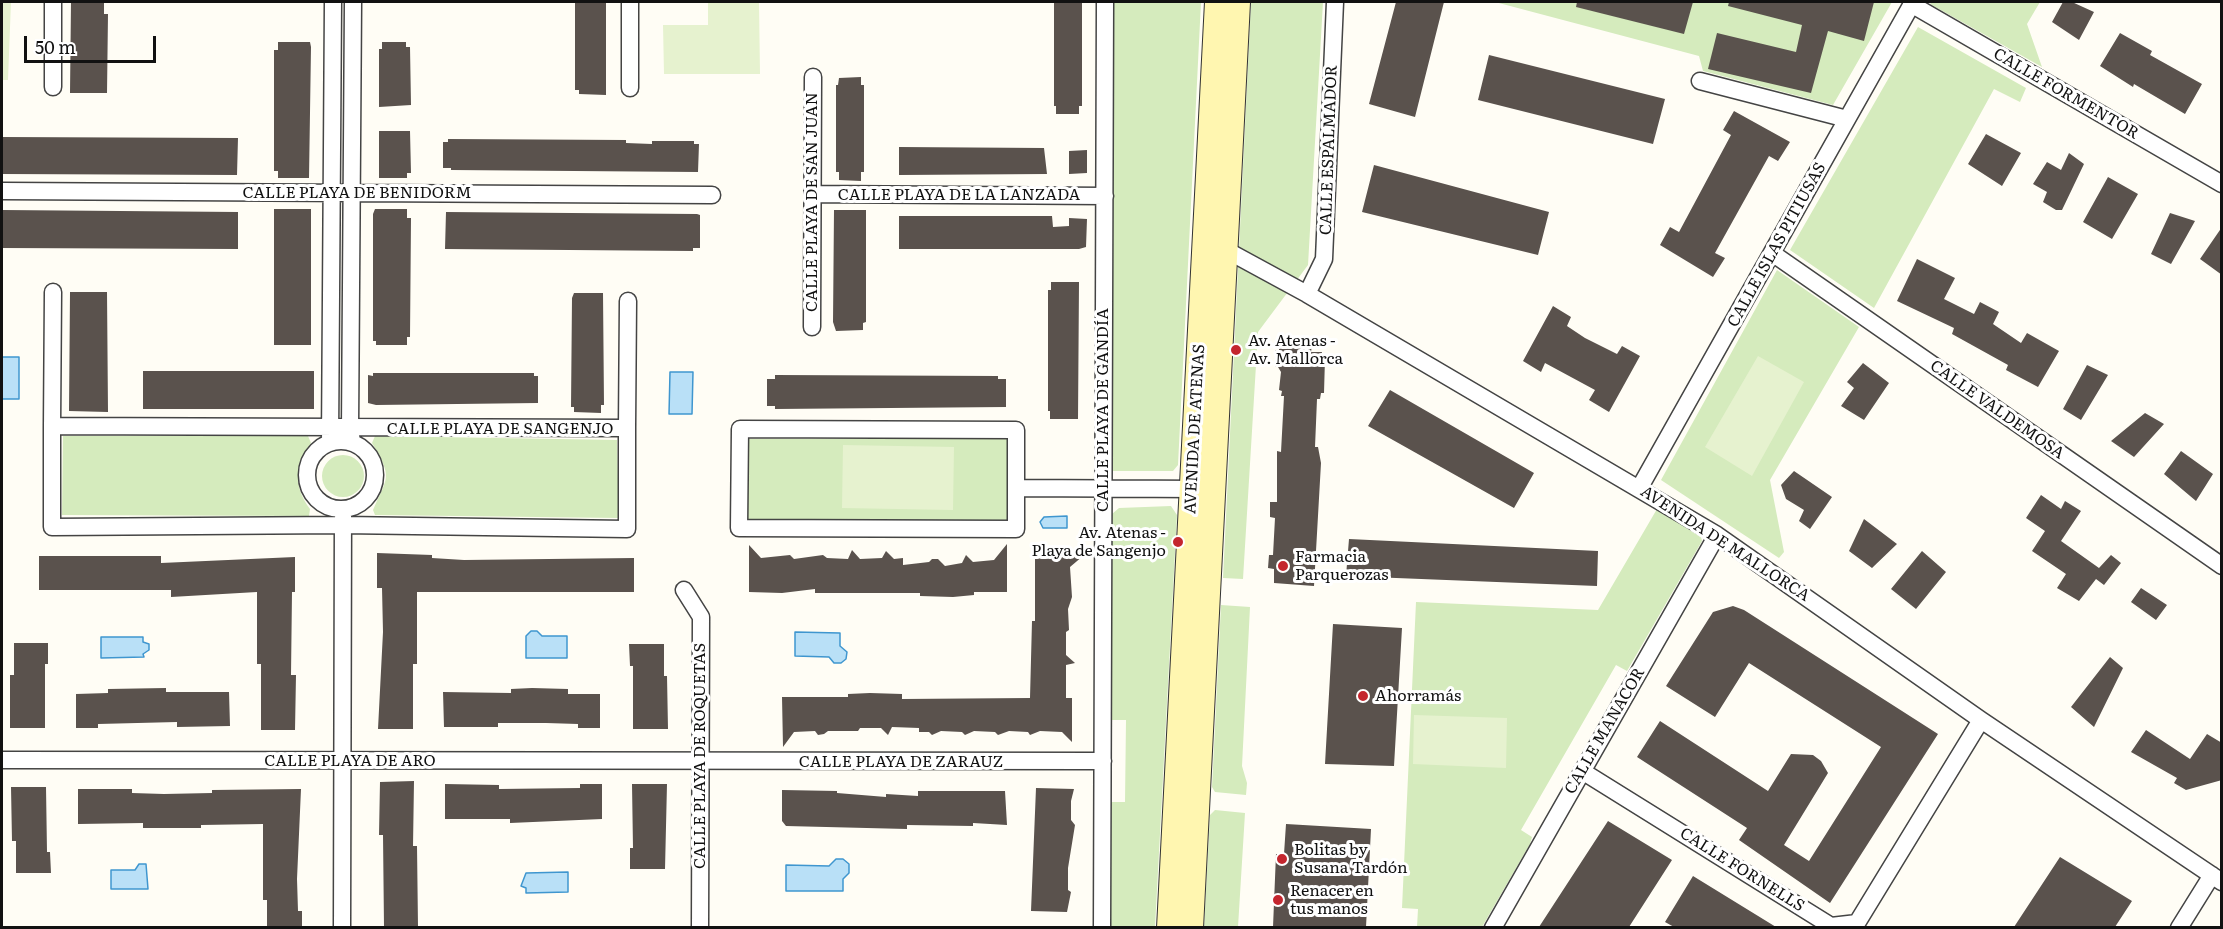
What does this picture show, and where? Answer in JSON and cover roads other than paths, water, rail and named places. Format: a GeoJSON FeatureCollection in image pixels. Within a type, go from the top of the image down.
{"type":"FeatureCollection","features":[{"type":"Feature","properties":{"kind":"main road","name":"AVENIDA DE ATENAS"},"geometry":{"type":"LineString","coordinates":[[1191,927],[1203,489],[1215,250],[1217,2]]}},
{"type":"Feature","properties":{"kind":"main road","name":"AVENIDA DE ATENAS"},"geometry":{"type":"LineString","coordinates":[[1215,250],[1238,2]]}},
{"type":"Feature","properties":{"kind":"main road","name":"AVENIDA DE ATENAS"},"geometry":{"type":"LineString","coordinates":[[1169,927],[1203,489]]}},
{"type":"Feature","properties":{"kind":"street"},"geometry":{"type":"LineString","coordinates":[[53,2],[53,87]]}},
{"type":"Feature","properties":{"kind":"street"},"geometry":{"type":"LineString","coordinates":[[333,2],[330,192],[331,435],[312,455],[306,477],[315,498],[343,517]]}},
{"type":"Feature","properties":{"kind":"street"},"geometry":{"type":"LineString","coordinates":[[343,517],[366,499],[375,478],[370,456],[351,435],[353,2]]}},
{"type":"Feature","properties":{"kind":"street"},"geometry":{"type":"LineString","coordinates":[[630,2],[630,88]]}},
{"type":"Feature","properties":{"kind":"street","name":"CALLE PLAYA DE GANDÍA"},"geometry":{"type":"LineString","coordinates":[[1102,927],[1105,2]]}},
{"type":"Feature","properties":{"kind":"street","name":"CALLE ESPALMADOR"},"geometry":{"type":"LineString","coordinates":[[1307,294],[1324,260],[1335,2]]}},
{"type":"Feature","properties":{"kind":"street","name":"CALLE ISLAS PITIUSAS"},"geometry":{"type":"LineString","coordinates":[[1640,488],[1912,3]]}},
{"type":"Feature","properties":{"kind":"street","name":"CALLE FORMENTOR"},"geometry":{"type":"LineString","coordinates":[[1912,3],[2222,184]]}},
{"type":"Feature","properties":{"kind":"street","name":"CALLE PLAYA DE SAN JUAN"},"geometry":{"type":"LineString","coordinates":[[812,327],[813,77]]}},
{"type":"Feature","properties":{"kind":"street"},"geometry":{"type":"LineString","coordinates":[[1700,81],[1847,119]]}},
{"type":"Feature","properties":{"kind":"street","name":"CALLE PLAYA DE BENIDORM"},"geometry":{"type":"LineString","coordinates":[[2,191],[712,195]]}},
{"type":"Feature","properties":{"kind":"street","name":"CALLE PLAYA DE LA LANZADA"},"geometry":{"type":"LineString","coordinates":[[813,194],[1105,196]]}},
{"type":"Feature","properties":{"kind":"street","name":"AVENIDA DE MALLORCA"},"geometry":{"type":"LineString","coordinates":[[1215,250],[1307,294],[1717,535],[1981,720],[2217,878]]}},
{"type":"Feature","properties":{"kind":"street","name":"CALLE VALDEMOSA"},"geometry":{"type":"LineString","coordinates":[[1772,253],[2222,566]]}},
{"type":"Feature","properties":{"kind":"street"},"geometry":{"type":"LineString","coordinates":[[53,292],[52,426],[351,435]]}},
{"type":"Feature","properties":{"kind":"street"},"geometry":{"type":"LineString","coordinates":[[627,428],[628,301]]}},
{"type":"Feature","properties":{"kind":"street","name":"CALLE PLAYA DE SANGENJO"},"geometry":{"type":"LineString","coordinates":[[52,426],[52,527],[343,517],[627,529],[627,428],[351,435]]}},
{"type":"Feature","properties":{"kind":"street"},"geometry":{"type":"LineString","coordinates":[[740,429],[1016,430],[1016,488],[1016,529],[739,528],[740,429]]}},
{"type":"Feature","properties":{"kind":"street"},"geometry":{"type":"LineString","coordinates":[[1016,488],[1203,489]]}},
{"type":"Feature","properties":{"kind":"street"},"geometry":{"type":"LineString","coordinates":[[342,927],[343,517]]}},
{"type":"Feature","properties":{"kind":"street","name":"CALLE MANACOR"},"geometry":{"type":"LineString","coordinates":[[1492,927],[1717,535]]}},
{"type":"Feature","properties":{"kind":"street","name":"CALLE PLAYA DE ROQUETAS"},"geometry":{"type":"LineString","coordinates":[[684,590],[701,617],[700,927]]}},
{"type":"Feature","properties":{"kind":"street","name":"CALLE FORNELLS"},"geometry":{"type":"LineString","coordinates":[[1582,771],[1831,926],[1857,923],[1981,720]]}},
{"type":"Feature","properties":{"kind":"street","name":"CALLE PLAYA DE ARO"},"geometry":{"type":"LineString","coordinates":[[2,760],[699,762]]}},
{"type":"Feature","properties":{"kind":"street","name":"CALLE PLAYA DE ZARAUZ"},"geometry":{"type":"LineString","coordinates":[[699,762],[1103,761]]}},
{"type":"Feature","properties":{"kind":"street"},"geometry":{"type":"LineString","coordinates":[[2179,927],[2217,878]]}},
{"type":"Feature","properties":{"kind":"water"},"geometry":{"type":"Polygon","coordinates":[[[2,357],[19,357],[19,399],[2,399],[2,357]]]}},
{"type":"Feature","properties":{"kind":"water"},"geometry":{"type":"Polygon","coordinates":[[[670,372],[693,372],[692,414],[669,414],[670,372]]]}},
{"type":"Feature","properties":{"kind":"water"},"geometry":{"type":"Polygon","coordinates":[[[1067,516],[1067,528],[1043,528],[1040,522],[1044,517],[1067,516]]]}},
{"type":"Feature","properties":{"kind":"water"},"geometry":{"type":"Polygon","coordinates":[[[531,631],[537,631],[542,636],[567,636],[567,658],[526,658],[526,636],[531,631]]]}},
{"type":"Feature","properties":{"kind":"water"},"geometry":{"type":"Polygon","coordinates":[[[795,632],[840,633],[840,646],[847,652],[846,659],[841,663],[834,663],[829,657],[795,656],[795,632]]]}},
{"type":"Feature","properties":{"kind":"water"},"geometry":{"type":"Polygon","coordinates":[[[101,637],[143,637],[143,642],[149,644],[149,650],[143,654],[144,657],[101,658],[101,637]]]}},
{"type":"Feature","properties":{"kind":"water"},"geometry":{"type":"Polygon","coordinates":[[[836,859],[843,859],[849,864],[849,873],[843,879],[843,891],[786,891],[786,865],[829,866],[836,859]]]}},
{"type":"Feature","properties":{"kind":"water"},"geometry":{"type":"Polygon","coordinates":[[[139,864],[146,864],[148,889],[111,889],[111,870],[135,870],[139,864]]]}},
{"type":"Feature","properties":{"kind":"water"},"geometry":{"type":"Polygon","coordinates":[[[568,872],[568,892],[526,893],[526,888],[521,886],[526,873],[568,872]]]}},
{"type":"Feature","properties":{"kind":"place","name":"Av. Atenas - Av. Mallorca"},"geometry":{"type":"Point","coordinates":[1236,350]}},
{"type":"Feature","properties":{"kind":"place","name":"Av. Atenas - Playa de Sangenjo"},"geometry":{"type":"Point","coordinates":[1178,542]}},
{"type":"Feature","properties":{"kind":"place","name":"Farmacia Parquerozas"},"geometry":{"type":"Point","coordinates":[1283,566]}},
{"type":"Feature","properties":{"kind":"place","name":"Ahorramás"},"geometry":{"type":"Point","coordinates":[1363,696]}},
{"type":"Feature","properties":{"kind":"place","name":"Bolitas by Susana Tardón"},"geometry":{"type":"Point","coordinates":[1282,859]}},
{"type":"Feature","properties":{"kind":"place","name":"Renacer en tus manos"},"geometry":{"type":"Point","coordinates":[1278,900]}}]}
